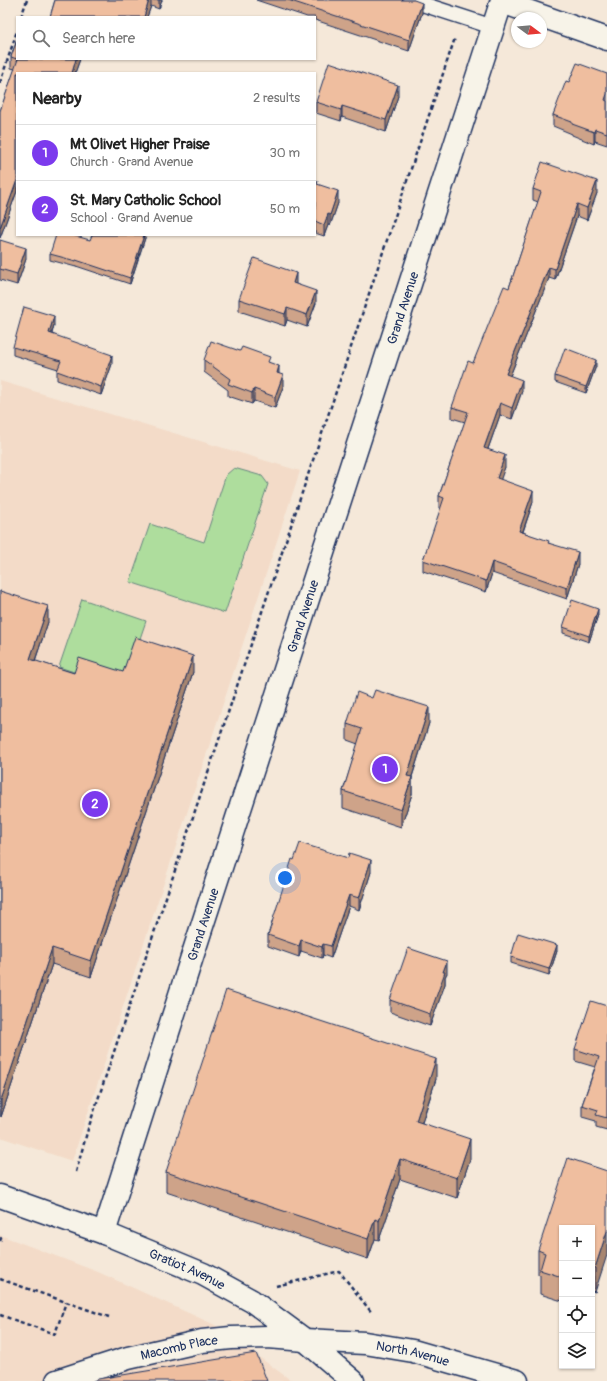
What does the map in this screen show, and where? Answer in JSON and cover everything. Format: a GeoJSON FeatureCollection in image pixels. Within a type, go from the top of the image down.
{"type":"FeatureCollection","features":[{"type":"Feature","properties":{"kind":"street","name":"Grand Avenue"},"geometry":{"type":"LineString","coordinates":[[104,1233],[134,1136],[502,1]]}},
{"type":"Feature","properties":{"kind":"street"},"geometry":{"type":"LineString","coordinates":[[502,1],[607,39]]}},
{"type":"Feature","properties":{"kind":"street","name":"Gratiot Avenue"},"geometry":{"type":"LineString","coordinates":[[0,1196],[104,1233],[203,1274],[252,1301],[305,1340],[353,1381]]}},
{"type":"Feature","properties":{"kind":"street","name":"Macomb Place"},"geometry":{"type":"LineString","coordinates":[[57,1381],[128,1358],[202,1341],[231,1338],[268,1337],[305,1340]]}},
{"type":"Feature","properties":{"kind":"street","name":"North Avenue"},"geometry":{"type":"LineString","coordinates":[[305,1340],[365,1343],[413,1351],[517,1381]]}},
{"type":"Feature","properties":{"kind":"lane"},"geometry":{"type":"LineString","coordinates":[[410,0],[493,27]]}},
{"type":"Feature","properties":{"kind":"path"},"geometry":{"type":"LineString","coordinates":[[22,16],[27,0]]}},
{"type":"Feature","properties":{"kind":"path"},"geometry":{"type":"LineString","coordinates":[[76,1172],[88,1129],[463,17]]}},
{"type":"Feature","properties":{"kind":"path"},"geometry":{"type":"LineString","coordinates":[[0,83],[16,34]]}},
{"type":"Feature","properties":{"kind":"path"},"geometry":{"type":"LineString","coordinates":[[0,1241],[2,1235]]}},
{"type":"Feature","properties":{"kind":"path"},"geometry":{"type":"LineString","coordinates":[[276,1286],[339,1271],[372,1313]]}},
{"type":"Feature","properties":{"kind":"path"},"geometry":{"type":"LineString","coordinates":[[0,1279],[109,1318]]}},
{"type":"Feature","properties":{"kind":"path"},"geometry":{"type":"LineString","coordinates":[[0,1315],[55,1334],[66,1302]]}},
{"type":"Feature","properties":{"kind":"shaded area"},"geometry":{"type":"Polygon","coordinates":[[[0,381],[300,471],[72,1161],[0,1137],[0,381]]]}},
{"type":"Feature","properties":{"kind":"shaded area"},"geometry":{"type":"Polygon","coordinates":[[[0,1235],[98,1272],[215,1325],[292,1381],[0,1381],[0,1235]]]}},
{"type":"Feature","properties":{"kind":"green space"},"geometry":{"type":"Polygon","coordinates":[[[234,468],[262,476],[268,484],[225,613],[130,582],[150,524],[204,542],[226,475],[234,468]]]}},
{"type":"Feature","properties":{"kind":"green space"},"geometry":{"type":"Polygon","coordinates":[[[82,599],[146,621],[123,688],[59,667],[82,599]]]}},
{"type":"Feature","properties":{"kind":"building"},"geometry":{"type":"Polygon","coordinates":[[[55,0],[149,0],[144,16],[50,16],[55,0]]]}},
{"type":"Feature","properties":{"kind":"building"},"geometry":{"type":"Polygon","coordinates":[[[288,0],[414,0],[422,3],[409,40],[288,0]]]}},
{"type":"Feature","properties":{"kind":"building"},"geometry":{"type":"Polygon","coordinates":[[[16,43],[16,59],[11,57],[16,43]]]}},
{"type":"Feature","properties":{"kind":"building"},"geometry":{"type":"Polygon","coordinates":[[[18,60],[76,60],[72,72],[16,72],[16,183],[0,228],[0,111],[18,60]]]}},
{"type":"Feature","properties":{"kind":"building"},"geometry":{"type":"Polygon","coordinates":[[[329,62],[398,85],[386,120],[342,106],[341,110],[316,102],[329,62]]]}},
{"type":"Feature","properties":{"kind":"building"},"geometry":{"type":"Polygon","coordinates":[[[577,63],[607,74],[607,94],[605,100],[607,101],[607,133],[595,129],[594,132],[553,115],[566,81],[569,82],[577,63]]]}},
{"type":"Feature","properties":{"kind":"building"},"geometry":{"type":"Polygon","coordinates":[[[542,162],[597,181],[587,208],[577,204],[555,269],[549,267],[506,374],[522,380],[512,408],[500,403],[484,448],[505,455],[497,478],[533,491],[519,531],[549,541],[548,543],[578,552],[567,588],[492,562],[486,581],[423,560],[444,498],[439,496],[468,412],[452,407],[468,361],[473,363],[504,286],[509,288],[541,192],[533,189],[542,162]]]}},
{"type":"Feature","properties":{"kind":"building"},"geometry":{"type":"Polygon","coordinates":[[[316,180],[318,181],[317,184],[338,191],[330,215],[328,214],[324,225],[316,221],[316,180]]]}},
{"type":"Feature","properties":{"kind":"building"},"geometry":{"type":"Polygon","coordinates":[[[56,236],[76,236],[90,240],[92,236],[144,236],[130,278],[76,260],[50,254],[56,236]]]}},
{"type":"Feature","properties":{"kind":"building"},"geometry":{"type":"Polygon","coordinates":[[[0,240],[26,248],[17,274],[0,269],[0,240]]]}},
{"type":"Feature","properties":{"kind":"building"},"geometry":{"type":"Polygon","coordinates":[[[254,258],[296,273],[293,283],[316,291],[307,315],[287,308],[285,314],[239,299],[254,258]]]}},
{"type":"Feature","properties":{"kind":"building"},"geometry":{"type":"Polygon","coordinates":[[[24,307],[54,316],[49,333],[112,355],[101,387],[57,371],[61,361],[13,347],[24,307]]]}},
{"type":"Feature","properties":{"kind":"building"},"geometry":{"type":"Polygon","coordinates":[[[211,341],[240,351],[242,347],[270,357],[268,362],[279,366],[277,373],[283,375],[275,397],[254,389],[252,393],[228,384],[230,379],[204,360],[211,341]]]}},
{"type":"Feature","properties":{"kind":"building"},"geometry":{"type":"Polygon","coordinates":[[[565,348],[596,360],[586,387],[555,376],[565,348]]]}},
{"type":"Feature","properties":{"kind":"building"},"geometry":{"type":"Polygon","coordinates":[[[0,591],[48,606],[30,659],[74,673],[79,658],[123,672],[135,637],[193,656],[91,961],[52,948],[1,1100],[0,1100],[0,591]]]}},
{"type":"Feature","properties":{"kind":"building"},"geometry":{"type":"Polygon","coordinates":[[[572,600],[598,609],[589,636],[563,627],[572,600]]]}},
{"type":"Feature","properties":{"kind":"building"},"geometry":{"type":"Polygon","coordinates":[[[375,690],[429,707],[407,776],[412,777],[401,810],[343,791],[362,729],[347,724],[357,692],[372,698],[375,690]]]}},
{"type":"Feature","properties":{"kind":"building"},"geometry":{"type":"Polygon","coordinates":[[[300,843],[348,858],[349,853],[371,860],[359,898],[349,895],[331,946],[323,944],[322,947],[301,940],[299,946],[268,935],[292,859],[294,860],[300,843]]]}},
{"type":"Feature","properties":{"kind":"building"},"geometry":{"type":"Polygon","coordinates":[[[518,933],[557,945],[549,969],[511,957],[518,933]]]}},
{"type":"Feature","properties":{"kind":"building"},"geometry":{"type":"Polygon","coordinates":[[[408,948],[447,961],[443,972],[445,972],[430,1014],[390,1000],[408,948]]]}},
{"type":"Feature","properties":{"kind":"building"},"geometry":{"type":"Polygon","coordinates":[[[226,990],[436,1059],[416,1121],[470,1139],[457,1178],[400,1159],[379,1221],[375,1219],[368,1239],[166,1172],[226,990]]]}},
{"type":"Feature","properties":{"kind":"building"},"geometry":{"type":"Polygon","coordinates":[[[591,1001],[607,1006],[607,1118],[596,1115],[598,1110],[582,1105],[599,1057],[575,1049],[591,1001]]]}},
{"type":"Feature","properties":{"kind":"building"},"geometry":{"type":"Polygon","coordinates":[[[568,1158],[607,1171],[607,1231],[595,1268],[595,1225],[559,1225],[559,1276],[540,1270],[545,1253],[538,1250],[568,1158]]]}},
{"type":"Feature","properties":{"kind":"building"},"geometry":{"type":"Polygon","coordinates":[[[256,1353],[267,1381],[93,1381],[98,1379],[256,1353]]]}},
{"type":"Feature","properties":{"kind":"place","name":"Mt Olivet Higher Praise"},"geometry":{"type":"Point","coordinates":[385,769]}},
{"type":"Feature","properties":{"kind":"place","name":"St. Mary Catholic School"},"geometry":{"type":"Point","coordinates":[95,804]}}]}
